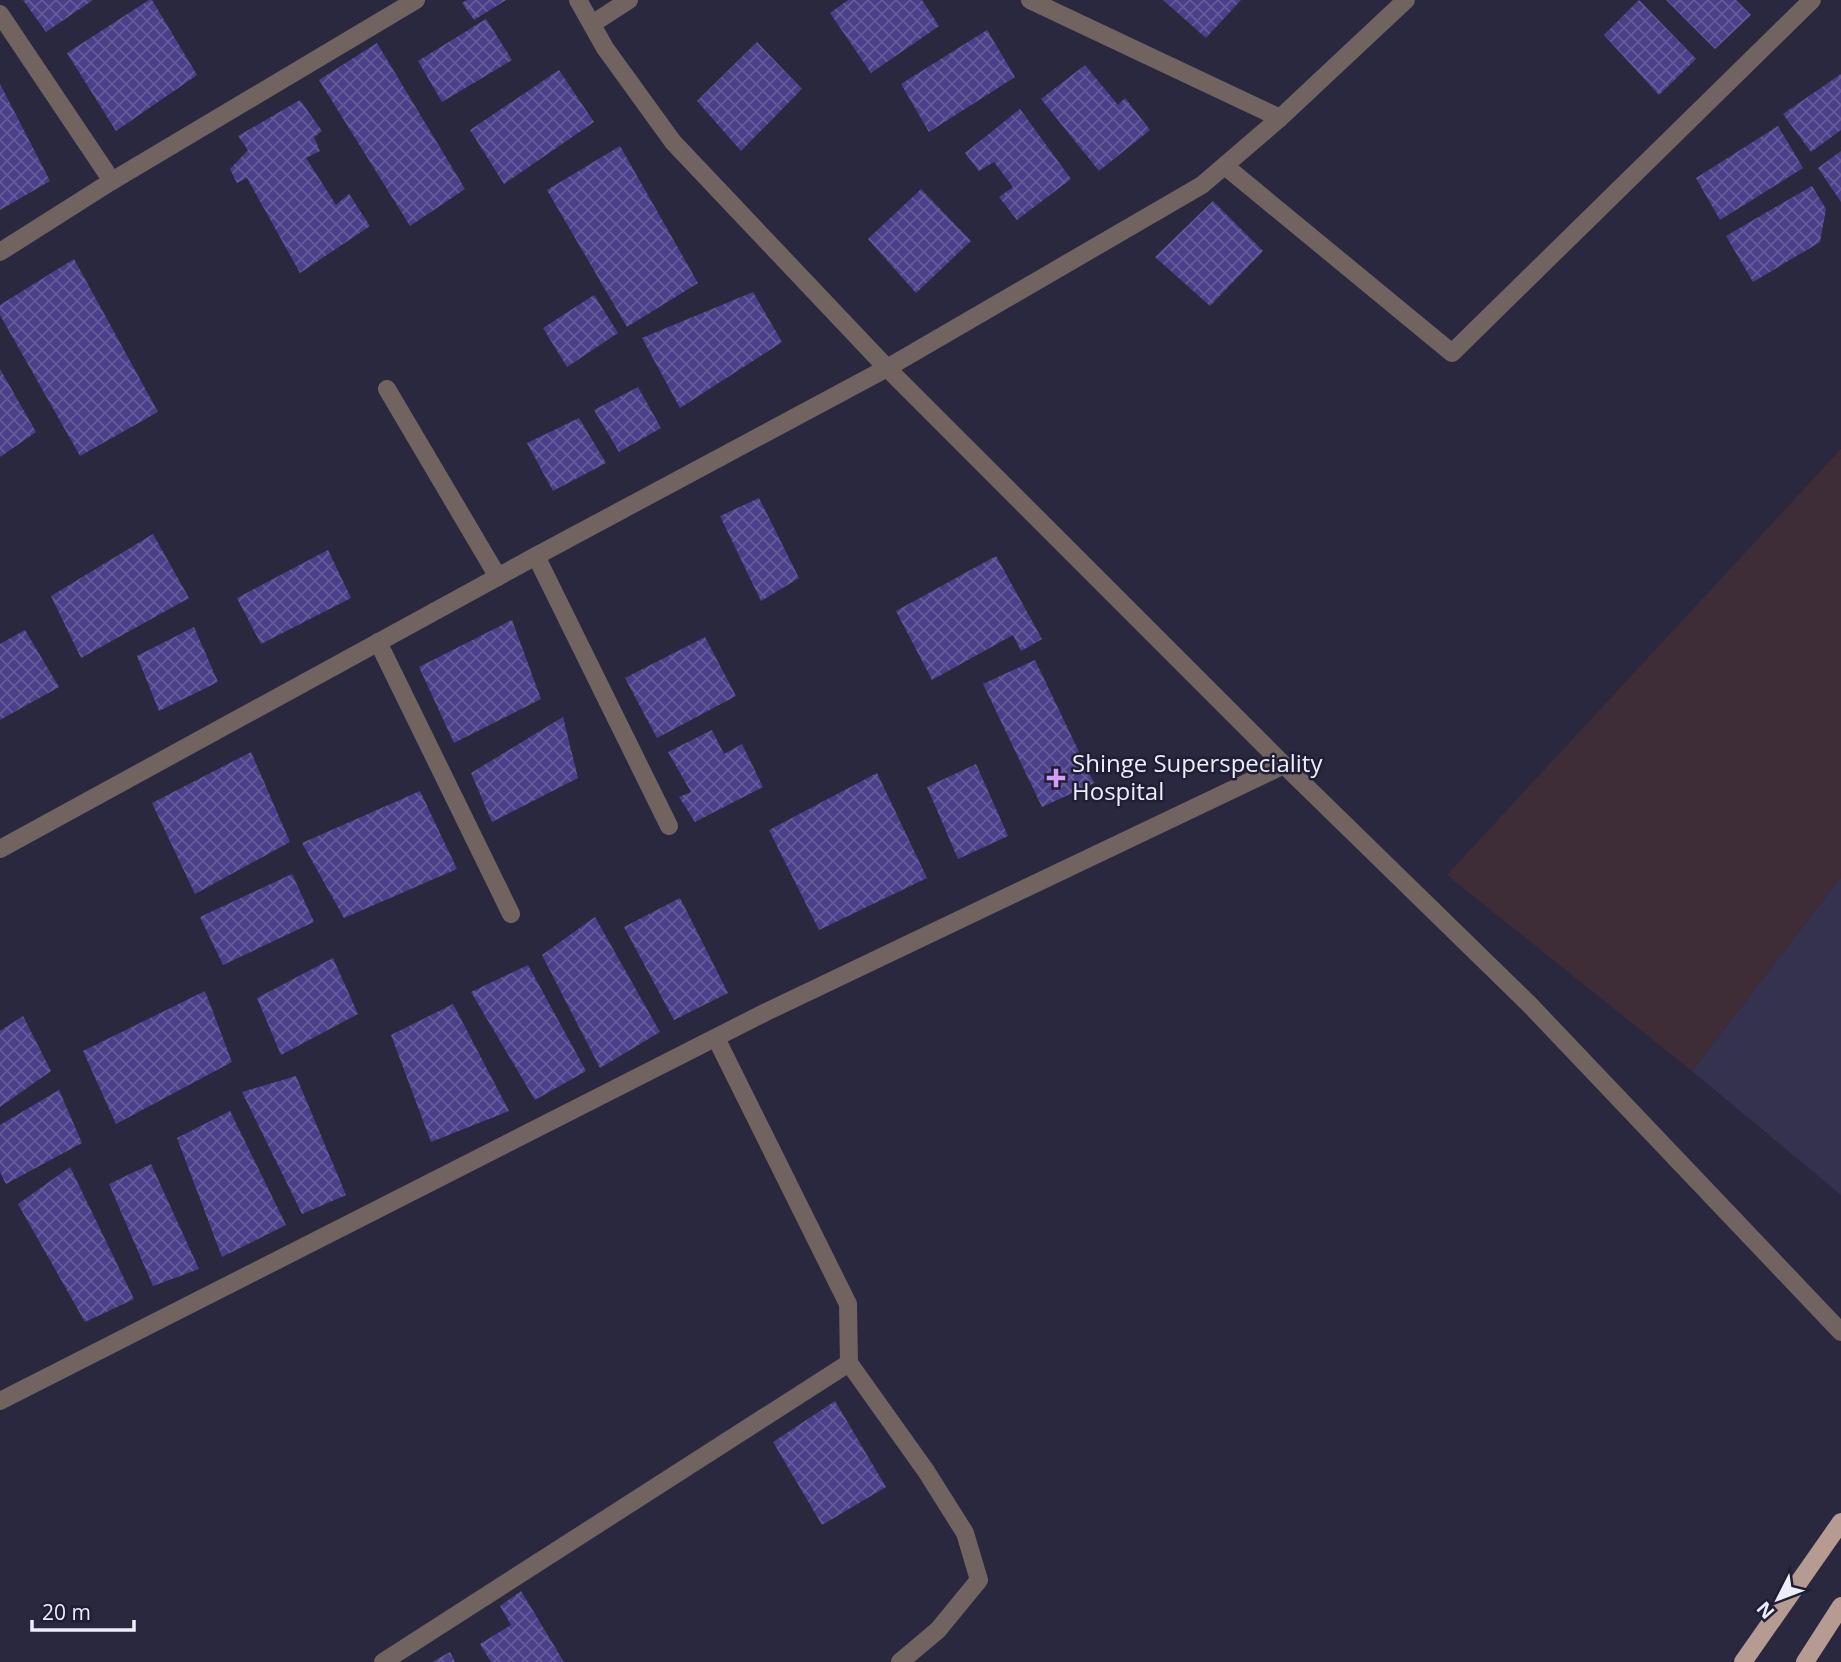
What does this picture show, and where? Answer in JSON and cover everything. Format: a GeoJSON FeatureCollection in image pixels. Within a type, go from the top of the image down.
{"type":"FeatureCollection","features":[{"type":"Feature","properties":{"kind":"main road"},"geometry":{"type":"LineString","coordinates":[[1743,1662],[1841,1522]]}},
{"type":"Feature","properties":{"kind":"main road"},"geometry":{"type":"LineString","coordinates":[[1805,1662],[1841,1606]]}},
{"type":"Feature","properties":{"kind":"street"},"geometry":{"type":"LineString","coordinates":[[0,252],[112,181],[416,0]]}},
{"type":"Feature","properties":{"kind":"street"},"geometry":{"type":"LineString","coordinates":[[578,0],[605,48],[673,142],[887,368],[1284,765],[1529,1004],[1841,1332]]}},
{"type":"Feature","properties":{"kind":"street"},"geometry":{"type":"LineString","coordinates":[[592,24],[629,0]]}},
{"type":"Feature","properties":{"kind":"street"},"geometry":{"type":"LineString","coordinates":[[1030,0],[1280,118]]}},
{"type":"Feature","properties":{"kind":"street"},"geometry":{"type":"LineString","coordinates":[[0,849],[887,368],[1202,185],[1280,118],[1406,0]]}},
{"type":"Feature","properties":{"kind":"street"},"geometry":{"type":"LineString","coordinates":[[1226,166],[1452,352],[1812,0]]}},
{"type":"Feature","properties":{"kind":"street"},"geometry":{"type":"LineString","coordinates":[[0,14],[112,181]]}},
{"type":"Feature","properties":{"kind":"street"},"geometry":{"type":"LineString","coordinates":[[387,389],[498,577]]}},
{"type":"Feature","properties":{"kind":"street"},"geometry":{"type":"LineString","coordinates":[[536,556],[669,826]]}},
{"type":"Feature","properties":{"kind":"street"},"geometry":{"type":"LineString","coordinates":[[378,642],[511,914]]}},
{"type":"Feature","properties":{"kind":"street"},"geometry":{"type":"LineString","coordinates":[[0,1401],[716,1038],[1284,765]]}},
{"type":"Feature","properties":{"kind":"street"},"geometry":{"type":"LineString","coordinates":[[716,1038],[848,1304],[849,1363],[926,1471],[965,1533],[979,1580],[938,1630],[900,1662]]}},
{"type":"Feature","properties":{"kind":"street"},"geometry":{"type":"LineString","coordinates":[[383,1662],[849,1363]]}},
{"type":"Feature","properties":{"kind":"shaded area"},"geometry":{"type":"Polygon","coordinates":[[[1841,449],[1841,877],[1692,1071],[1447,875],[1841,449]]]}},
{"type":"Feature","properties":{"kind":"shaded area"},"geometry":{"type":"Polygon","coordinates":[[[1841,877],[1841,1195],[1692,1071],[1841,877]]]}},
{"type":"Feature","properties":{"kind":"building"},"geometry":{"type":"Polygon","coordinates":[[[23,0],[93,0],[46,32],[23,0]]]}},
{"type":"Feature","properties":{"kind":"building"},"geometry":{"type":"Polygon","coordinates":[[[152,0],[197,75],[116,131],[67,53],[152,0]]]}},
{"type":"Feature","properties":{"kind":"building"},"geometry":{"type":"Polygon","coordinates":[[[467,0],[506,0],[474,20],[462,3],[467,0]]]}},
{"type":"Feature","properties":{"kind":"building"},"geometry":{"type":"Polygon","coordinates":[[[848,0],[922,0],[939,26],[871,73],[830,13],[848,0]]]}},
{"type":"Feature","properties":{"kind":"building"},"geometry":{"type":"Polygon","coordinates":[[[1163,0],[1241,0],[1206,38],[1163,0]]]}},
{"type":"Feature","properties":{"kind":"building"},"geometry":{"type":"Polygon","coordinates":[[[1639,0],[1696,59],[1659,95],[1604,35],[1639,0]]]}},
{"type":"Feature","properties":{"kind":"building"},"geometry":{"type":"Polygon","coordinates":[[[1666,0],[1736,0],[1751,15],[1715,49],[1666,0]]]}},
{"type":"Feature","properties":{"kind":"building"},"geometry":{"type":"Polygon","coordinates":[[[486,19],[512,60],[442,102],[418,61],[486,19]]]}},
{"type":"Feature","properties":{"kind":"building"},"geometry":{"type":"Polygon","coordinates":[[[987,30],[1015,77],[929,132],[901,84],[987,30]]]}},
{"type":"Feature","properties":{"kind":"building"},"geometry":{"type":"Polygon","coordinates":[[[757,42],[802,89],[741,151],[697,101],[757,42]]]}},
{"type":"Feature","properties":{"kind":"building"},"geometry":{"type":"Polygon","coordinates":[[[377,43],[465,189],[410,226],[319,80],[377,43]]]}},
{"type":"Feature","properties":{"kind":"building"},"geometry":{"type":"Polygon","coordinates":[[[1085,65],[1118,105],[1125,98],[1150,130],[1099,171],[1041,99],[1085,65]]]}},
{"type":"Feature","properties":{"kind":"building"},"geometry":{"type":"Polygon","coordinates":[[[559,70],[594,122],[504,184],[470,130],[559,70]]]}},
{"type":"Feature","properties":{"kind":"building"},"geometry":{"type":"Polygon","coordinates":[[[1841,74],[1841,130],[1811,152],[1783,114],[1841,74]]]}},
{"type":"Feature","properties":{"kind":"building"},"geometry":{"type":"Polygon","coordinates":[[[0,84],[50,181],[0,210],[0,84]]]}},
{"type":"Feature","properties":{"kind":"building"},"geometry":{"type":"Polygon","coordinates":[[[300,100],[322,131],[314,137],[320,151],[306,158],[336,205],[349,194],[370,226],[300,273],[247,178],[237,183],[230,169],[248,150],[238,136],[300,100]]]}},
{"type":"Feature","properties":{"kind":"building"},"geometry":{"type":"Polygon","coordinates":[[[1020,109],[1071,179],[1017,220],[999,197],[1013,187],[994,162],[979,171],[965,153],[1020,109]]]}},
{"type":"Feature","properties":{"kind":"building"},"geometry":{"type":"Polygon","coordinates":[[[1778,126],[1803,168],[1720,220],[1696,178],[1778,126]]]}},
{"type":"Feature","properties":{"kind":"building"},"geometry":{"type":"Polygon","coordinates":[[[620,146],[698,283],[627,327],[547,190],[620,146]]]}},
{"type":"Feature","properties":{"kind":"building"},"geometry":{"type":"Polygon","coordinates":[[[1841,151],[1841,202],[1818,168],[1841,151]]]}},
{"type":"Feature","properties":{"kind":"building"},"geometry":{"type":"Polygon","coordinates":[[[1812,186],[1826,209],[1820,242],[1753,282],[1726,236],[1812,186]]]}},
{"type":"Feature","properties":{"kind":"building"},"geometry":{"type":"Polygon","coordinates":[[[921,189],[971,241],[916,293],[868,239],[921,189]]]}},
{"type":"Feature","properties":{"kind":"building"},"geometry":{"type":"Polygon","coordinates":[[[1213,201],[1263,251],[1210,306],[1155,257],[1213,201]]]}},
{"type":"Feature","properties":{"kind":"building"},"geometry":{"type":"Polygon","coordinates":[[[74,259],[158,412],[80,456],[0,315],[0,305],[74,259]]]}},
{"type":"Feature","properties":{"kind":"building"},"geometry":{"type":"Polygon","coordinates":[[[753,292],[782,342],[680,408],[642,338],[753,292]]]}},
{"type":"Feature","properties":{"kind":"building"},"geometry":{"type":"Polygon","coordinates":[[[594,295],[618,333],[567,367],[543,328],[594,295]]]}},
{"type":"Feature","properties":{"kind":"building"},"geometry":{"type":"Polygon","coordinates":[[[0,369],[36,432],[0,457],[0,369]]]}},
{"type":"Feature","properties":{"kind":"building"},"geometry":{"type":"Polygon","coordinates":[[[638,387],[661,428],[619,452],[594,410],[638,387]]]}},
{"type":"Feature","properties":{"kind":"building"},"geometry":{"type":"Polygon","coordinates":[[[579,418],[606,463],[553,491],[527,443],[579,418]]]}},
{"type":"Feature","properties":{"kind":"building"},"geometry":{"type":"Polygon","coordinates":[[[759,498],[799,578],[761,601],[720,516],[759,498]]]}},
{"type":"Feature","properties":{"kind":"building"},"geometry":{"type":"Polygon","coordinates":[[[153,534],[189,598],[81,658],[51,596],[153,534]]]}},
{"type":"Feature","properties":{"kind":"building"},"geometry":{"type":"Polygon","coordinates":[[[328,550],[351,598],[261,644],[237,598],[328,550]]]}},
{"type":"Feature","properties":{"kind":"building"},"geometry":{"type":"Polygon","coordinates":[[[996,556],[1042,639],[1021,651],[1013,635],[932,680],[896,611],[996,556]]]}},
{"type":"Feature","properties":{"kind":"building"},"geometry":{"type":"Polygon","coordinates":[[[512,620],[541,699],[454,743],[419,667],[512,620]]]}},
{"type":"Feature","properties":{"kind":"building"},"geometry":{"type":"Polygon","coordinates":[[[194,627],[218,682],[159,711],[137,656],[194,627]]]}},
{"type":"Feature","properties":{"kind":"building"},"geometry":{"type":"Polygon","coordinates":[[[25,630],[59,687],[0,720],[0,644],[25,630]]]}},
{"type":"Feature","properties":{"kind":"building"},"geometry":{"type":"Polygon","coordinates":[[[705,637],[736,696],[657,738],[625,678],[705,637]]]}},
{"type":"Feature","properties":{"kind":"building"},"geometry":{"type":"Polygon","coordinates":[[[1035,660],[1094,783],[1042,807],[983,684],[1035,660]]]}},
{"type":"Feature","properties":{"kind":"building"},"geometry":{"type":"Polygon","coordinates":[[[563,717],[578,778],[492,822],[471,773],[563,717]]]}},
{"type":"Feature","properties":{"kind":"building"},"geometry":{"type":"Polygon","coordinates":[[[712,730],[724,754],[742,744],[763,787],[695,822],[679,797],[691,792],[668,752],[712,730]]]}},
{"type":"Feature","properties":{"kind":"building"},"geometry":{"type":"Polygon","coordinates":[[[251,752],[290,842],[195,894],[152,803],[251,752]]]}},
{"type":"Feature","properties":{"kind":"building"},"geometry":{"type":"Polygon","coordinates":[[[976,764],[1008,836],[958,859],[927,787],[976,764]]]}},
{"type":"Feature","properties":{"kind":"building"},"geometry":{"type":"Polygon","coordinates":[[[877,773],[927,878],[819,930],[769,830],[877,773]]]}},
{"type":"Feature","properties":{"kind":"building"},"geometry":{"type":"Polygon","coordinates":[[[420,791],[457,869],[344,918],[302,843],[420,791]]]}},
{"type":"Feature","properties":{"kind":"building"},"geometry":{"type":"Polygon","coordinates":[[[292,874],[314,922],[223,965],[200,917],[292,874]]]}},
{"type":"Feature","properties":{"kind":"building"},"geometry":{"type":"Polygon","coordinates":[[[680,898],[728,993],[674,1020],[624,927],[680,898]]]}},
{"type":"Feature","properties":{"kind":"building"},"geometry":{"type":"Polygon","coordinates":[[[595,917],[660,1032],[600,1068],[542,955],[595,917]]]}},
{"type":"Feature","properties":{"kind":"building"},"geometry":{"type":"Polygon","coordinates":[[[333,958],[358,1014],[281,1055],[257,998],[333,958]]]}},
{"type":"Feature","properties":{"kind":"building"},"geometry":{"type":"Polygon","coordinates":[[[528,965],[586,1071],[535,1100],[471,992],[528,965]]]}},
{"type":"Feature","properties":{"kind":"building"},"geometry":{"type":"Polygon","coordinates":[[[205,991],[232,1062],[116,1124],[83,1051],[205,991]]]}},
{"type":"Feature","properties":{"kind":"building"},"geometry":{"type":"Polygon","coordinates":[[[453,1004],[509,1111],[431,1142],[391,1035],[453,1004]]]}},
{"type":"Feature","properties":{"kind":"building"},"geometry":{"type":"Polygon","coordinates":[[[23,1016],[51,1071],[0,1107],[0,1031],[23,1016]]]}},
{"type":"Feature","properties":{"kind":"building"},"geometry":{"type":"Polygon","coordinates":[[[296,1076],[346,1195],[302,1214],[242,1092],[296,1076]]]}},
{"type":"Feature","properties":{"kind":"building"},"geometry":{"type":"Polygon","coordinates":[[[59,1090],[82,1143],[6,1184],[0,1172],[0,1125],[59,1090]]]}},
{"type":"Feature","properties":{"kind":"building"},"geometry":{"type":"Polygon","coordinates":[[[230,1111],[286,1225],[222,1257],[177,1138],[230,1111]]]}},
{"type":"Feature","properties":{"kind":"building"},"geometry":{"type":"Polygon","coordinates":[[[151,1164],[199,1269],[153,1286],[109,1184],[151,1164]]]}},
{"type":"Feature","properties":{"kind":"building"},"geometry":{"type":"Polygon","coordinates":[[[70,1167],[134,1299],[85,1322],[18,1204],[70,1167]]]}},
{"type":"Feature","properties":{"kind":"building"},"geometry":{"type":"Polygon","coordinates":[[[835,1401],[886,1487],[822,1525],[773,1442],[835,1401]]]}},
{"type":"Feature","properties":{"kind":"building"},"geometry":{"type":"Polygon","coordinates":[[[521,1591],[564,1662],[491,1662],[480,1644],[511,1625],[500,1606],[521,1591]]]}},
{"type":"Feature","properties":{"kind":"building"},"geometry":{"type":"Polygon","coordinates":[[[450,1652],[455,1662],[432,1662],[450,1652]]]}},
{"type":"Feature","properties":{"kind":"place","name":"Shinge Superspeciality Hospital"},"geometry":{"type":"Point","coordinates":[1056,778]}}]}
